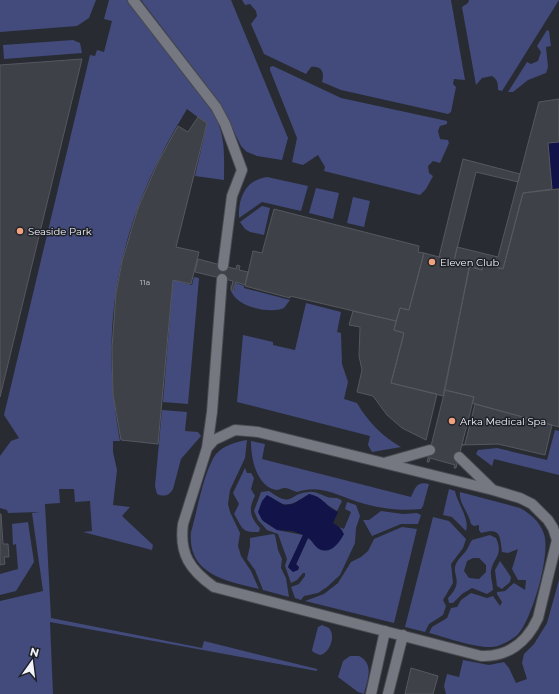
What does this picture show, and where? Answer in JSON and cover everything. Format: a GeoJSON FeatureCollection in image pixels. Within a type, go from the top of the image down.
{"type":"FeatureCollection","features":[{"type":"Feature","properties":{"kind":"lane"},"geometry":{"type":"LineString","coordinates":[[133,0],[216,106],[225,124],[242,170],[232,196],[223,266]]}},
{"type":"Feature","properties":{"kind":"lane"},"geometry":{"type":"LineString","coordinates":[[207,448],[214,440],[235,430],[258,432],[493,490],[520,498],[532,504],[548,520],[557,540],[538,618],[533,628],[518,645],[505,652],[491,656],[481,656],[214,587],[200,577],[191,566],[184,551],[182,537],[183,524],[207,448],[212,412],[222,279]]}},
{"type":"Feature","properties":{"kind":"lane"},"geometry":{"type":"LineString","coordinates":[[384,463],[430,450]]}},
{"type":"Feature","properties":{"kind":"lane"},"geometry":{"type":"LineString","coordinates":[[459,457],[493,490]]}},
{"type":"Feature","properties":{"kind":"lane"},"geometry":{"type":"LineString","coordinates":[[371,694],[385,631]]}},
{"type":"Feature","properties":{"kind":"lane"},"geometry":{"type":"LineString","coordinates":[[388,694],[403,636]]}},
{"type":"Feature","properties":{"kind":"shaded area"},"geometry":{"type":"Polygon","coordinates":[[[0,0],[96,0],[89,18],[77,26],[0,32],[0,0]]]}},
{"type":"Feature","properties":{"kind":"shaded area"},"geometry":{"type":"Polygon","coordinates":[[[109,0],[128,0],[212,109],[217,119],[222,136],[224,151],[224,180],[195,176],[207,124],[187,109],[164,149],[145,189],[131,228],[120,269],[114,310],[111,352],[114,396],[120,441],[113,441],[113,452],[117,470],[113,505],[130,507],[122,516],[153,545],[152,550],[83,532],[92,531],[90,501],[75,502],[74,489],[59,489],[60,503],[45,504],[51,618],[202,648],[204,641],[317,669],[317,671],[50,622],[53,694],[0,694],[0,601],[43,591],[32,513],[40,512],[8,513],[7,510],[0,508],[0,456],[11,441],[19,438],[4,415],[90,55],[95,56],[97,50],[104,52],[112,21],[104,19],[109,0]]]}},
{"type":"Feature","properties":{"kind":"shaded area"},"geometry":{"type":"Polygon","coordinates":[[[141,0],[231,0],[288,138],[282,160],[257,156],[247,152],[241,146],[220,103],[141,0]]]}},
{"type":"Feature","properties":{"kind":"shaded area"},"geometry":{"type":"Polygon","coordinates":[[[242,0],[451,0],[465,80],[454,79],[453,84],[456,87],[451,112],[448,114],[341,90],[322,82],[323,75],[320,68],[311,67],[306,74],[264,54],[251,24],[257,16],[256,11],[250,4],[245,5],[242,0]]]}},
{"type":"Feature","properties":{"kind":"shaded area"},"geometry":{"type":"Polygon","coordinates":[[[469,0],[559,0],[502,91],[498,90],[497,82],[492,76],[482,78],[476,85],[462,7],[468,3],[469,0]]]}},
{"type":"Feature","properties":{"kind":"shaded area"},"geometry":{"type":"Polygon","coordinates":[[[547,30],[549,31],[551,46],[546,47],[548,67],[546,73],[528,80],[513,92],[508,92],[527,62],[531,64],[538,61],[541,52],[537,46],[547,30]]]}},
{"type":"Feature","properties":{"kind":"shaded area"},"geometry":{"type":"Polygon","coordinates":[[[73,40],[80,43],[82,53],[4,59],[3,45],[73,40]]]}},
{"type":"Feature","properties":{"kind":"shaded area"},"geometry":{"type":"Polygon","coordinates":[[[273,66],[341,98],[447,121],[447,124],[440,126],[438,131],[440,139],[448,140],[449,143],[440,163],[433,161],[428,166],[429,173],[433,176],[426,189],[420,195],[324,171],[325,167],[318,155],[303,165],[292,162],[297,138],[270,70],[270,67],[273,66]]]}},
{"type":"Feature","properties":{"kind":"shaded area"},"geometry":{"type":"Polygon","coordinates":[[[559,142],[559,188],[552,189],[548,143],[559,142]]]}},
{"type":"Feature","properties":{"kind":"shaded area"},"geometry":{"type":"Polygon","coordinates":[[[267,177],[308,186],[301,211],[262,202],[239,218],[240,203],[245,191],[254,182],[267,177]]]}},
{"type":"Feature","properties":{"kind":"shaded area"},"geometry":{"type":"Polygon","coordinates":[[[316,188],[339,193],[333,219],[309,213],[316,188]]]}},
{"type":"Feature","properties":{"kind":"shaded area"},"geometry":{"type":"Polygon","coordinates":[[[353,197],[370,201],[364,227],[347,223],[353,197]]]}},
{"type":"Feature","properties":{"kind":"shaded area"},"geometry":{"type":"Polygon","coordinates":[[[262,206],[270,208],[264,235],[250,232],[245,229],[240,222],[262,206]]]}},
{"type":"Feature","properties":{"kind":"shaded area"},"geometry":{"type":"Polygon","coordinates":[[[194,277],[199,278],[188,404],[163,402],[173,280],[192,285],[194,277]]]}},
{"type":"Feature","properties":{"kind":"shaded area"},"geometry":{"type":"Polygon","coordinates":[[[236,283],[244,286],[244,288],[290,300],[284,308],[269,310],[250,306],[241,302],[235,297],[231,290],[234,291],[236,283]]]}},
{"type":"Feature","properties":{"kind":"shaded area"},"geometry":{"type":"Polygon","coordinates":[[[306,303],[341,312],[337,332],[341,333],[342,364],[348,382],[344,399],[357,403],[376,428],[401,447],[372,452],[368,445],[370,436],[237,402],[243,335],[273,342],[273,345],[295,350],[306,303]]]}},
{"type":"Feature","properties":{"kind":"shaded area"},"geometry":{"type":"Polygon","coordinates":[[[162,410],[187,412],[185,431],[198,432],[201,436],[181,459],[173,489],[170,493],[164,496],[157,494],[155,486],[162,410]]]}},
{"type":"Feature","properties":{"kind":"shaded area"},"geometry":{"type":"Polygon","coordinates":[[[555,430],[559,431],[559,475],[494,459],[492,466],[476,454],[478,450],[497,448],[547,460],[555,430]]]}},
{"type":"Feature","properties":{"kind":"shaded area"},"geometry":{"type":"Polygon","coordinates":[[[247,440],[245,458],[230,490],[228,504],[230,512],[240,533],[238,546],[241,556],[251,571],[259,589],[234,583],[212,574],[202,567],[195,558],[191,546],[191,532],[204,480],[212,461],[216,454],[226,446],[247,440]]]}},
{"type":"Feature","properties":{"kind":"shaded area"},"geometry":{"type":"Polygon","coordinates":[[[251,441],[265,444],[262,459],[411,497],[415,488],[419,484],[429,484],[423,506],[421,509],[400,510],[365,504],[324,490],[315,489],[297,492],[284,488],[276,490],[269,487],[259,477],[252,455],[251,441]]]}},
{"type":"Feature","properties":{"kind":"shaded area"},"geometry":{"type":"Polygon","coordinates":[[[245,468],[247,473],[251,473],[254,478],[251,489],[255,496],[251,505],[251,513],[260,528],[259,532],[249,532],[243,529],[234,514],[239,504],[233,493],[245,468]]]}},
{"type":"Feature","properties":{"kind":"shaded area"},"geometry":{"type":"Polygon","coordinates":[[[449,489],[455,491],[465,516],[467,526],[466,531],[452,517],[443,515],[449,489]]]}},
{"type":"Feature","properties":{"kind":"shaded area"},"geometry":{"type":"Polygon","coordinates":[[[269,491],[283,499],[290,499],[302,493],[312,492],[342,501],[337,511],[329,506],[301,499],[293,503],[282,504],[271,497],[263,521],[277,530],[303,535],[288,567],[291,570],[298,570],[299,567],[296,565],[308,538],[312,540],[343,531],[339,527],[344,529],[351,512],[345,509],[347,502],[356,505],[360,516],[356,528],[355,543],[340,575],[318,593],[304,596],[301,600],[295,598],[291,587],[299,584],[305,576],[305,573],[291,583],[285,566],[287,559],[278,534],[267,530],[258,520],[254,511],[261,492],[269,491]]]}},
{"type":"Feature","properties":{"kind":"shaded area"},"geometry":{"type":"Polygon","coordinates":[[[460,492],[520,508],[535,519],[544,534],[545,556],[543,570],[529,614],[519,633],[509,641],[498,646],[482,647],[429,633],[432,627],[447,618],[451,608],[457,607],[461,600],[471,593],[487,598],[493,596],[500,606],[502,602],[497,592],[505,591],[514,583],[525,590],[526,580],[518,580],[512,569],[518,549],[508,553],[502,552],[500,537],[496,532],[488,531],[481,533],[479,530],[479,525],[474,526],[471,524],[462,504],[460,492]]]}},
{"type":"Feature","properties":{"kind":"shaded area"},"geometry":{"type":"Polygon","coordinates":[[[309,494],[318,497],[338,512],[333,523],[339,527],[344,534],[334,547],[327,550],[319,549],[308,538],[296,564],[299,567],[298,570],[293,572],[288,567],[303,535],[293,531],[277,530],[262,520],[258,512],[262,501],[267,495],[284,505],[293,504],[309,494]]]}},
{"type":"Feature","properties":{"kind":"shaded area"},"geometry":{"type":"Polygon","coordinates":[[[381,511],[403,514],[417,513],[421,515],[418,524],[401,524],[372,536],[363,520],[369,520],[381,511]]]}},
{"type":"Feature","properties":{"kind":"shaded area"},"geometry":{"type":"Polygon","coordinates":[[[433,517],[449,521],[466,539],[463,548],[451,564],[453,583],[443,600],[446,606],[443,615],[429,624],[425,632],[405,627],[433,517]]]}},
{"type":"Feature","properties":{"kind":"shaded area"},"geometry":{"type":"Polygon","coordinates":[[[28,522],[34,562],[16,591],[0,595],[0,574],[18,569],[16,544],[13,545],[12,524],[28,522]]]}},
{"type":"Feature","properties":{"kind":"shaded area"},"geometry":{"type":"Polygon","coordinates":[[[402,527],[417,529],[394,623],[305,601],[324,594],[338,583],[351,562],[361,557],[368,551],[374,539],[402,527]]]}},
{"type":"Feature","properties":{"kind":"shaded area"},"geometry":{"type":"Polygon","coordinates":[[[273,534],[275,535],[278,550],[282,559],[281,568],[286,578],[289,597],[263,590],[255,570],[247,559],[250,538],[273,534]]]}},
{"type":"Feature","properties":{"kind":"shaded area"},"geometry":{"type":"Polygon","coordinates":[[[490,535],[496,538],[499,549],[491,571],[493,590],[487,594],[472,588],[462,594],[453,603],[449,603],[448,598],[456,587],[457,582],[455,572],[456,564],[472,540],[490,535]],[[473,558],[467,561],[464,571],[469,578],[479,579],[486,572],[486,565],[479,558],[473,558]]]}},
{"type":"Feature","properties":{"kind":"shaded area"},"geometry":{"type":"Polygon","coordinates":[[[500,561],[511,577],[510,582],[502,589],[497,586],[495,570],[500,561]]]}},
{"type":"Feature","properties":{"kind":"shaded area"},"geometry":{"type":"Polygon","coordinates":[[[559,580],[559,694],[446,694],[444,686],[447,674],[459,677],[463,660],[489,665],[504,662],[509,668],[516,683],[527,679],[522,663],[524,654],[534,644],[547,623],[559,580]]]}},
{"type":"Feature","properties":{"kind":"shaded area"},"geometry":{"type":"Polygon","coordinates":[[[322,625],[329,628],[331,631],[332,640],[327,651],[320,655],[312,650],[318,627],[322,625]]]}},
{"type":"Feature","properties":{"kind":"shaded area"},"geometry":{"type":"Polygon","coordinates":[[[350,656],[359,656],[367,663],[369,673],[364,694],[358,692],[338,677],[343,661],[350,656]]]}},
{"type":"Feature","properties":{"kind":"building","name":"Seaside Park"},"geometry":{"type":"Polygon","coordinates":[[[82,59],[0,397],[0,65],[82,59]]]}},
{"type":"Feature","properties":{"kind":"building"},"geometry":{"type":"Polygon","coordinates":[[[559,99],[559,142],[548,143],[552,189],[523,193],[503,269],[483,264],[482,270],[454,261],[457,247],[498,257],[539,102],[559,99]]]}},
{"type":"Feature","properties":{"kind":"building"},"geometry":{"type":"Polygon","coordinates":[[[198,117],[207,123],[176,247],[199,252],[191,284],[173,280],[158,444],[121,440],[113,395],[112,348],[116,293],[122,261],[138,208],[159,160],[178,126],[188,132],[198,117]]]}},
{"type":"Feature","properties":{"kind":"building"},"geometry":{"type":"Polygon","coordinates":[[[463,159],[520,174],[518,182],[476,172],[454,261],[439,257],[463,159]]]}},
{"type":"Feature","properties":{"kind":"building"},"geometry":{"type":"Polygon","coordinates":[[[559,189],[559,427],[472,403],[474,397],[445,390],[469,267],[482,270],[483,264],[503,269],[523,193],[559,189]]]}},
{"type":"Feature","properties":{"kind":"building"},"geometry":{"type":"Polygon","coordinates":[[[274,209],[419,246],[418,252],[424,253],[409,310],[400,308],[396,321],[290,296],[290,298],[245,286],[253,251],[262,253],[274,209]]]}},
{"type":"Feature","properties":{"kind":"building"},"geometry":{"type":"Polygon","coordinates":[[[424,253],[470,265],[443,396],[391,383],[404,333],[394,330],[400,308],[409,310],[424,253]]]}},
{"type":"Feature","properties":{"kind":"building"},"geometry":{"type":"Polygon","coordinates":[[[198,259],[236,269],[237,265],[240,266],[239,270],[248,272],[245,285],[236,282],[233,291],[231,290],[233,281],[195,272],[198,259]]]}},
{"type":"Feature","properties":{"kind":"building"},"geometry":{"type":"Polygon","coordinates":[[[353,311],[396,321],[394,330],[404,333],[391,383],[437,394],[426,440],[402,428],[387,415],[373,396],[357,392],[362,370],[359,356],[360,327],[349,325],[353,311]]]}},
{"type":"Feature","properties":{"kind":"building"},"geometry":{"type":"Polygon","coordinates":[[[445,390],[474,397],[456,468],[454,468],[455,465],[430,458],[429,462],[427,462],[445,390]]]}},
{"type":"Feature","properties":{"kind":"building"},"geometry":{"type":"Polygon","coordinates":[[[475,404],[552,425],[545,455],[498,444],[462,445],[465,444],[475,404]]]}},
{"type":"Feature","properties":{"kind":"building"},"geometry":{"type":"Polygon","coordinates":[[[0,514],[3,544],[8,544],[9,557],[4,557],[5,564],[0,565],[0,514]]]}},
{"type":"Feature","properties":{"kind":"building"},"geometry":{"type":"Polygon","coordinates":[[[411,668],[438,676],[433,694],[405,694],[411,668]]]}},
{"type":"Feature","properties":{"kind":"place","name":"Seaside Park"},"geometry":{"type":"Point","coordinates":[20,231]}},
{"type":"Feature","properties":{"kind":"place","name":"Eleven Club"},"geometry":{"type":"Point","coordinates":[432,262]}},
{"type":"Feature","properties":{"kind":"place","name":"Arka Medical Spa"},"geometry":{"type":"Point","coordinates":[452,421]}}]}
